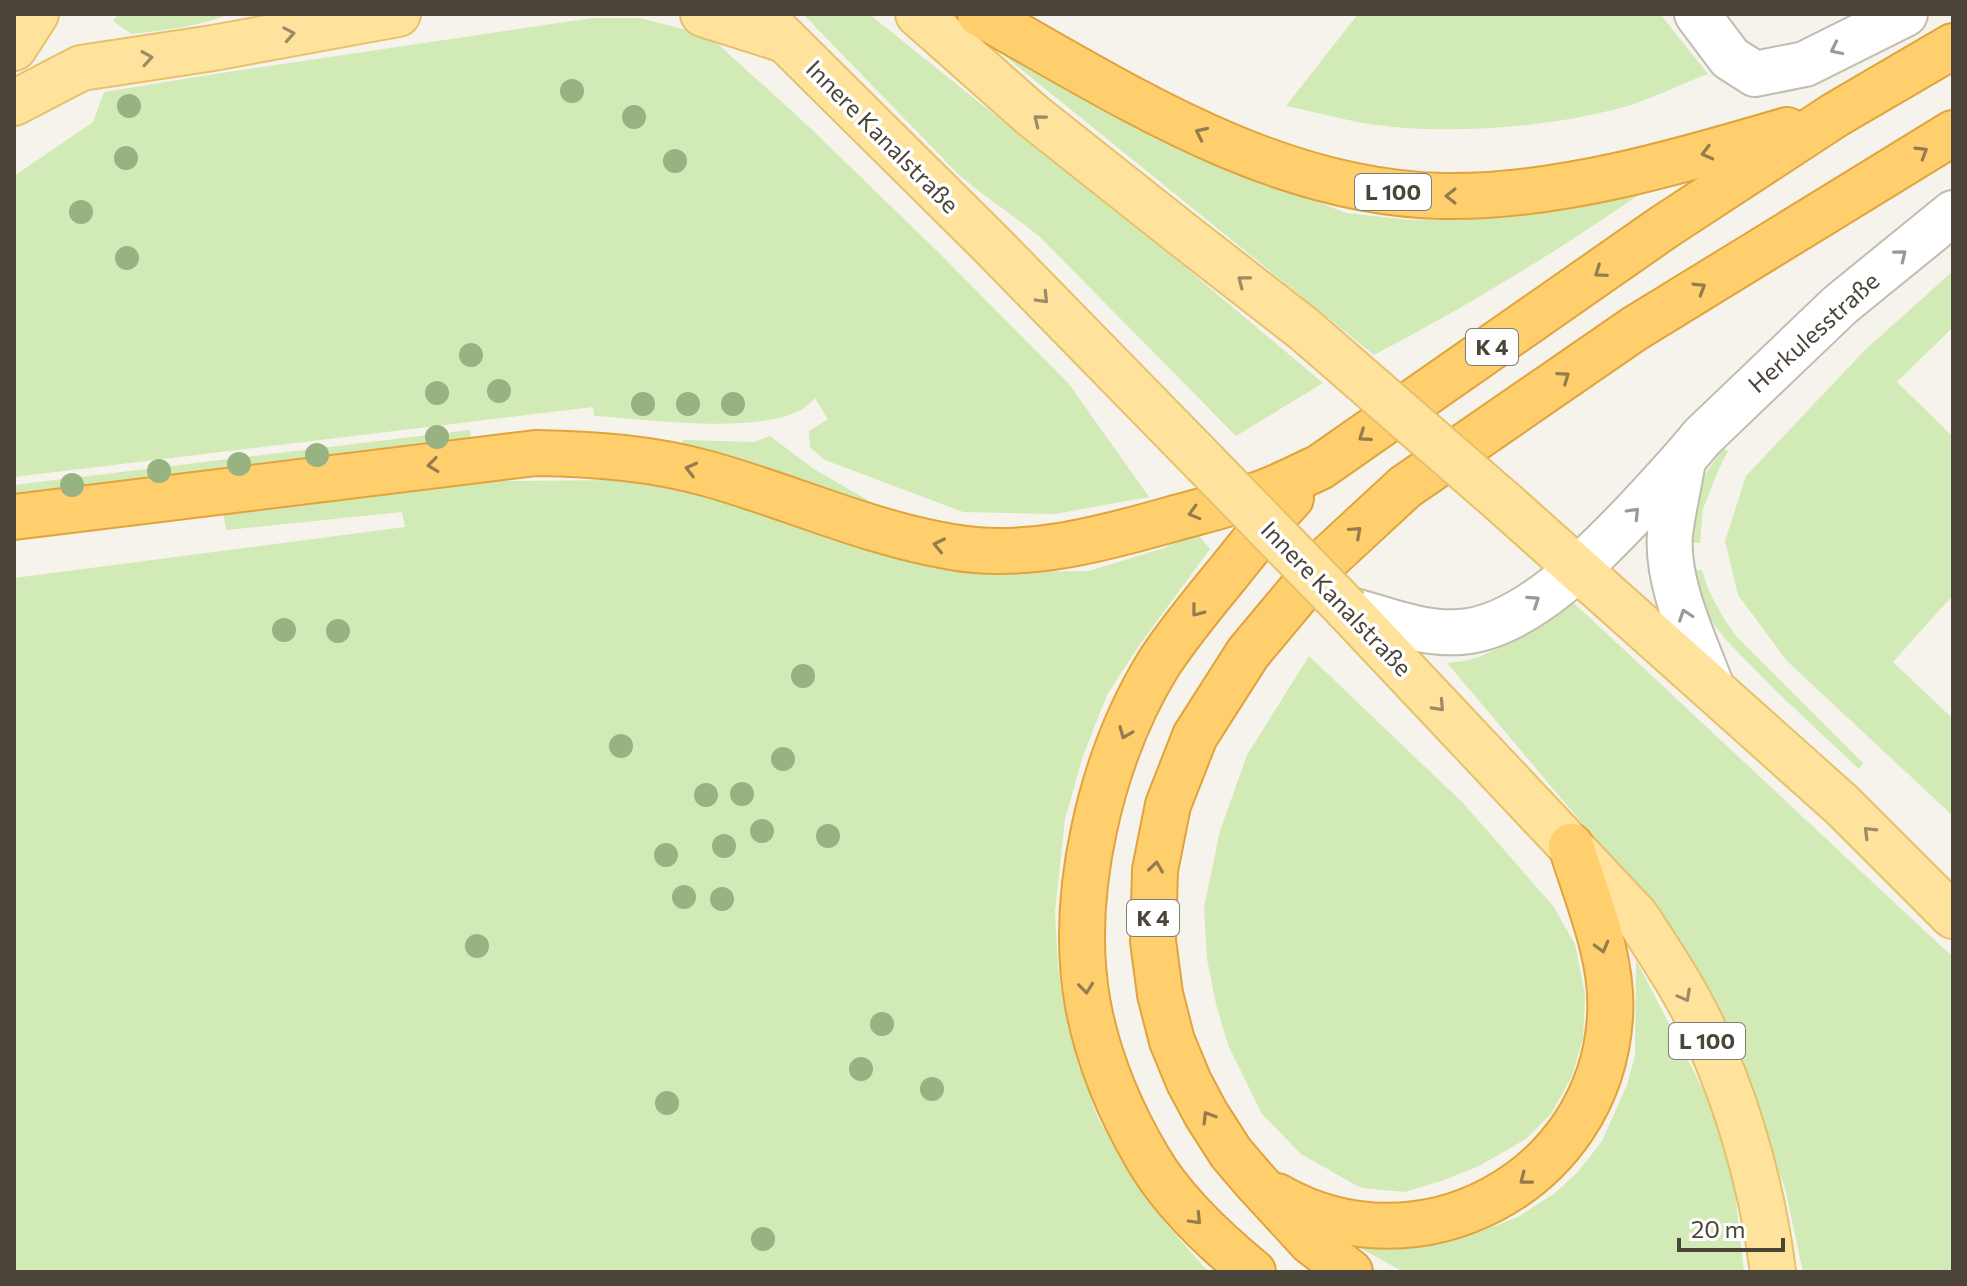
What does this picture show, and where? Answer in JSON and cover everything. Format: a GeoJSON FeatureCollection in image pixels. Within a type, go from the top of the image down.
{"type":"FeatureCollection","features":[{"type":"Feature","properties":{"kind":"highway","name":"L 100"},"geometry":{"type":"LineString","coordinates":[[980,14],[1132,98],[1252,155],[1357,187],[1406,193],[1487,195],[1547,188],[1717,151],[1835,115]]}},
{"type":"Feature","properties":{"kind":"highway","name":"K 4"},"geometry":{"type":"LineString","coordinates":[[1253,1272],[1224,1248],[1183,1206],[1148,1159],[1121,1107],[1106,1069],[1088,1005],[1083,959],[1087,864],[1113,762],[1159,663],[1234,565],[1320,467],[1664,227],[1835,115],[1953,46]]}},
{"type":"Feature","properties":{"kind":"highway","name":"K 4"},"geometry":{"type":"LineString","coordinates":[[1254,1180],[1231,1153],[1189,1082],[1172,1041],[1160,994],[1153,941],[1155,870],[1168,805],[1195,736],[1248,653],[1324,562],[1405,487],[1634,329],[1953,133]]}},
{"type":"Feature","properties":{"kind":"highway"},"geometry":{"type":"LineString","coordinates":[[14,517],[536,453],[589,454],[666,463],[707,473],[920,541],[955,548],[1041,549],[1105,539],[1261,493],[1320,467]]}},
{"type":"Feature","properties":{"kind":"highway"},"geometry":{"type":"LineString","coordinates":[[1254,1180],[1280,1198],[1340,1221],[1371,1226],[1404,1226],[1435,1222],[1481,1206],[1522,1182],[1547,1161],[1585,1109],[1598,1080],[1610,1017],[1610,985],[1604,953],[1571,846]]}},
{"type":"Feature","properties":{"kind":"highway"},"geometry":{"type":"LineString","coordinates":[[1254,1180],[1311,1242],[1350,1272]]}},
{"type":"Feature","properties":{"kind":"main road"},"geometry":{"type":"LineString","coordinates":[[14,48],[36,14]]}},
{"type":"Feature","properties":{"kind":"main road"},"geometry":{"type":"LineString","coordinates":[[14,103],[81,68],[213,48],[398,14]]}},
{"type":"Feature","properties":{"kind":"main road"},"geometry":{"type":"LineString","coordinates":[[703,14],[772,27]]}},
{"type":"Feature","properties":{"kind":"main road"},"geometry":{"type":"LineString","coordinates":[[918,14],[1032,115],[1304,329],[1579,568],[1841,804],[1953,916]]}},
{"type":"Feature","properties":{"kind":"main road","name":"Innere Kanalstraße"},"geometry":{"type":"LineString","coordinates":[[772,27],[989,242],[1347,609],[1636,916],[1689,1001],[1730,1097],[1762,1204],[1773,1272]]}},
{"type":"Feature","properties":{"kind":"street"},"geometry":{"type":"LineString","coordinates":[[1697,14],[1730,58],[1755,74],[1805,64],[1905,14]]}},
{"type":"Feature","properties":{"kind":"street","name":"Herkulesstraße"},"geometry":{"type":"LineString","coordinates":[[1347,609],[1426,630],[1459,632],[1485,628],[1521,610],[1579,568],[1683,461],[1702,437],[1840,305],[1953,213]]}},
{"type":"Feature","properties":{"kind":"street"},"geometry":{"type":"LineString","coordinates":[[1683,461],[1670,536],[1672,564],[1678,592],[1712,688]]}},
{"type":"Feature","properties":{"kind":"green space"},"geometry":{"type":"Polygon","coordinates":[[[119,14],[229,14],[193,25],[131,34],[113,21],[119,14]]]}},
{"type":"Feature","properties":{"kind":"green space"},"geometry":{"type":"Polygon","coordinates":[[[803,14],[869,14],[1186,268],[1323,383],[1236,436],[1040,237],[959,175],[803,14]]]}},
{"type":"Feature","properties":{"kind":"green space"},"geometry":{"type":"Polygon","coordinates":[[[1358,14],[1660,14],[1708,74],[1617,109],[1557,121],[1491,128],[1393,127],[1286,106],[1358,14]]]}},
{"type":"Feature","properties":{"kind":"green space"},"geometry":{"type":"Polygon","coordinates":[[[592,18],[640,18],[709,36],[806,124],[1069,384],[1149,497],[1055,514],[963,512],[825,460],[810,447],[809,431],[828,419],[815,398],[801,410],[781,418],[756,422],[700,424],[594,416],[593,407],[14,477],[14,176],[93,122],[104,92],[592,18]]]}},
{"type":"Feature","properties":{"kind":"green space"},"geometry":{"type":"Polygon","coordinates":[[[1006,50],[1199,155],[1346,213],[1410,220],[1506,217],[1575,208],[1644,191],[1512,277],[1374,355],[1001,53],[1006,50]]]}},
{"type":"Feature","properties":{"kind":"green space"},"geometry":{"type":"Polygon","coordinates":[[[1953,271],[1953,327],[1897,382],[1953,437],[1953,595],[1893,662],[1953,719],[1953,816],[1787,661],[1738,595],[1725,541],[1746,476],[1865,350],[1953,271]]]}},
{"type":"Feature","properties":{"kind":"green space"},"geometry":{"type":"Polygon","coordinates":[[[470,430],[471,439],[14,495],[14,485],[470,430]]]}},
{"type":"Feature","properties":{"kind":"green space"},"geometry":{"type":"Polygon","coordinates":[[[770,436],[814,469],[871,502],[868,508],[682,448],[683,440],[754,442],[770,436]]]}},
{"type":"Feature","properties":{"kind":"green space"},"geometry":{"type":"Polygon","coordinates":[[[1723,448],[1728,451],[1703,509],[1700,543],[1687,543],[1698,485],[1723,448]]]}},
{"type":"Feature","properties":{"kind":"green space"},"geometry":{"type":"Polygon","coordinates":[[[627,480],[708,495],[993,572],[1089,571],[1164,548],[1196,532],[1210,549],[1140,644],[1107,695],[1083,756],[1065,819],[1055,912],[1063,1001],[1078,1063],[1098,1118],[1126,1168],[1163,1220],[1211,1272],[14,1272],[14,578],[405,527],[402,512],[226,530],[223,512],[494,481],[627,480]]]}},
{"type":"Feature","properties":{"kind":"green space"},"geometry":{"type":"Polygon","coordinates":[[[1702,570],[1716,605],[1737,637],[1863,763],[1859,769],[1728,642],[1707,616],[1690,574],[1702,570]]]}},
{"type":"Feature","properties":{"kind":"green space"},"geometry":{"type":"Polygon","coordinates":[[[1565,595],[1953,957],[1953,1272],[1803,1272],[1785,1188],[1725,1032],[1674,932],[1447,663],[1472,659],[1498,648],[1565,595]]]}},
{"type":"Feature","properties":{"kind":"green space"},"geometry":{"type":"Polygon","coordinates":[[[1309,656],[1464,804],[1553,906],[1575,944],[1585,995],[1583,1038],[1572,1076],[1551,1114],[1526,1139],[1479,1166],[1405,1192],[1361,1188],[1301,1154],[1262,1114],[1228,1045],[1207,959],[1204,907],[1220,831],[1247,755],[1309,656]]]}},
{"type":"Feature","properties":{"kind":"green space"},"geometry":{"type":"Polygon","coordinates":[[[1636,960],[1707,1097],[1733,1174],[1744,1272],[1404,1272],[1320,1226],[1439,1242],[1474,1234],[1518,1217],[1555,1193],[1577,1173],[1602,1141],[1627,1085],[1635,1056],[1636,960]]]}}]}
